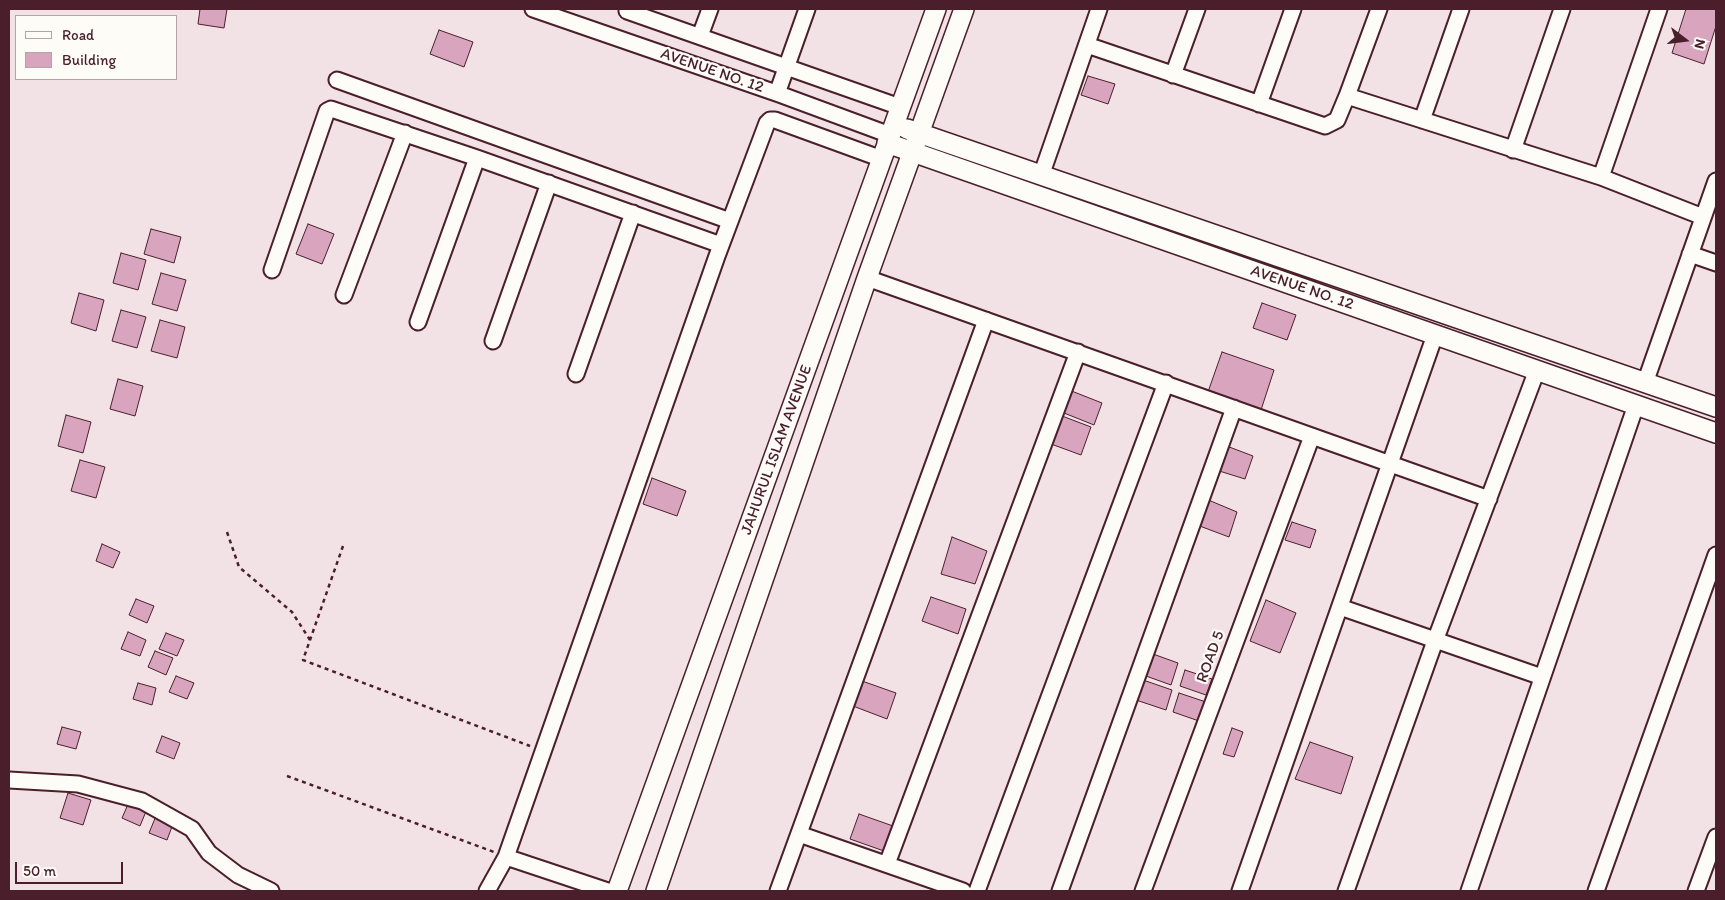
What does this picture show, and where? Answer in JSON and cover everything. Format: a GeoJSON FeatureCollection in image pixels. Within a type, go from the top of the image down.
{"type":"FeatureCollection","features":[{"type":"Feature","properties":{"kind":"street","name":"AVENUE NO. 12"},"geometry":{"type":"LineString","coordinates":[[533,9],[891,134],[1435,335],[1716,433]]}},
{"type":"Feature","properties":{"kind":"street"},"geometry":{"type":"LineString","coordinates":[[700,36],[710,9]]}},
{"type":"Feature","properties":{"kind":"street"},"geometry":{"type":"LineString","coordinates":[[779,94],[786,66],[807,9]]}},
{"type":"Feature","properties":{"kind":"street","name":"JAHURUL ISLAM AVENUE"},"geometry":{"type":"LineString","coordinates":[[617,891],[936,9]]}},
{"type":"Feature","properties":{"kind":"street","name":"JAHURUL ISLAM AVENUE"},"geometry":{"type":"LineString","coordinates":[[656,891],[866,278],[964,9]]}},
{"type":"Feature","properties":{"kind":"street"},"geometry":{"type":"LineString","coordinates":[[1041,176],[1099,9]]}},
{"type":"Feature","properties":{"kind":"street"},"geometry":{"type":"LineString","coordinates":[[1173,75],[1197,9]]}},
{"type":"Feature","properties":{"kind":"street"},"geometry":{"type":"LineString","coordinates":[[1259,104],[1293,9]]}},
{"type":"Feature","properties":{"kind":"street"},"geometry":{"type":"LineString","coordinates":[[1086,45],[1325,126],[1337,120],[1379,9]]}},
{"type":"Feature","properties":{"kind":"street"},"geometry":{"type":"LineString","coordinates":[[1422,120],[1461,9]]}},
{"type":"Feature","properties":{"kind":"street"},"geometry":{"type":"LineString","coordinates":[[1513,150],[1562,9]]}},
{"type":"Feature","properties":{"kind":"street"},"geometry":{"type":"LineString","coordinates":[[1601,177],[1659,9]]}},
{"type":"Feature","properties":{"kind":"street","name":"AVENUE NO. 12"},"geometry":{"type":"LineString","coordinates":[[627,10],[786,66],[891,134]]}},
{"type":"Feature","properties":{"kind":"street"},"geometry":{"type":"LineString","coordinates":[[338,80],[730,221]]}},
{"type":"Feature","properties":{"kind":"street"},"geometry":{"type":"LineString","coordinates":[[1347,96],[1601,177],[1703,217]]}},
{"type":"Feature","properties":{"kind":"street"},"geometry":{"type":"LineString","coordinates":[[272,270],[327,111],[335,109],[721,245]]}},
{"type":"Feature","properties":{"kind":"street"},"geometry":{"type":"LineString","coordinates":[[487,891],[506,857],[721,245],[767,123],[770,120],[775,120],[891,134]]}},
{"type":"Feature","properties":{"kind":"street"},"geometry":{"type":"LineString","coordinates":[[344,295],[405,133]]}},
{"type":"Feature","properties":{"kind":"street","name":"AVENUE NO. 12"},"geometry":{"type":"LineString","coordinates":[[916,143],[1041,176],[1716,407]]}},
{"type":"Feature","properties":{"kind":"street"},"geometry":{"type":"LineString","coordinates":[[418,322],[477,158]]}},
{"type":"Feature","properties":{"kind":"street"},"geometry":{"type":"LineString","coordinates":[[1645,383],[1716,181]]}},
{"type":"Feature","properties":{"kind":"street"},"geometry":{"type":"LineString","coordinates":[[493,341],[549,183]]}},
{"type":"Feature","properties":{"kind":"street"},"geometry":{"type":"LineString","coordinates":[[576,374],[633,213]]}},
{"type":"Feature","properties":{"kind":"street"},"geometry":{"type":"LineString","coordinates":[[1690,254],[1716,263]]}},
{"type":"Feature","properties":{"kind":"street"},"geometry":{"type":"LineString","coordinates":[[866,278],[1489,499]]}},
{"type":"Feature","properties":{"kind":"street"},"geometry":{"type":"LineString","coordinates":[[778,891],[986,320]]}},
{"type":"Feature","properties":{"kind":"street"},"geometry":{"type":"LineString","coordinates":[[1240,891],[1435,335]]}},
{"type":"Feature","properties":{"kind":"street"},"geometry":{"type":"LineString","coordinates":[[887,864],[1078,352]]}},
{"type":"Feature","properties":{"kind":"street"},"geometry":{"type":"LineString","coordinates":[[1346,891],[1435,641],[1537,370]]}},
{"type":"Feature","properties":{"kind":"street"},"geometry":{"type":"LineString","coordinates":[[977,891],[1166,384]]}},
{"type":"Feature","properties":{"kind":"street"},"geometry":{"type":"LineString","coordinates":[[1469,891],[1636,405]]}},
{"type":"Feature","properties":{"kind":"street"},"geometry":{"type":"LineString","coordinates":[[1060,891],[1234,408]]}},
{"type":"Feature","properties":{"kind":"street","name":"ROAD 5"},"geometry":{"type":"LineString","coordinates":[[1143,891],[1312,436]]}},
{"type":"Feature","properties":{"kind":"street"},"geometry":{"type":"LineString","coordinates":[[1596,891],[1713,573],[1716,555]]}},
{"type":"Feature","properties":{"kind":"street"},"geometry":{"type":"LineString","coordinates":[[1340,607],[1542,677]]}},
{"type":"Feature","properties":{"kind":"street"},"geometry":{"type":"LineString","coordinates":[[9,780],[78,784],[142,801],[192,829],[209,853],[238,875],[271,891]]}},
{"type":"Feature","properties":{"kind":"street"},"geometry":{"type":"LineString","coordinates":[[799,834],[963,891]]}},
{"type":"Feature","properties":{"kind":"street"},"geometry":{"type":"LineString","coordinates":[[1696,891],[1716,836]]}},
{"type":"Feature","properties":{"kind":"street"},"geometry":{"type":"LineString","coordinates":[[506,857],[608,891]]}},
{"type":"Feature","properties":{"kind":"path"},"geometry":{"type":"LineString","coordinates":[[227,532],[239,567],[292,612],[310,640]]}},
{"type":"Feature","properties":{"kind":"path"},"geometry":{"type":"LineString","coordinates":[[343,546],[303,660],[543,751]]}},
{"type":"Feature","properties":{"kind":"path"},"geometry":{"type":"LineString","coordinates":[[287,776],[506,857]]}},
{"type":"Feature","properties":{"kind":"building"},"geometry":{"type":"Polygon","coordinates":[[[200,9],[227,9],[224,28],[198,24],[200,9]]]}},
{"type":"Feature","properties":{"kind":"building"},"geometry":{"type":"Polygon","coordinates":[[[1686,9],[1716,9],[1716,26],[1704,64],[1672,53],[1686,9]]]}},
{"type":"Feature","properties":{"kind":"building"},"geometry":{"type":"Polygon","coordinates":[[[439,30],[473,42],[464,67],[430,54],[439,30]]]}},
{"type":"Feature","properties":{"kind":"building"},"geometry":{"type":"Polygon","coordinates":[[[1088,76],[1115,84],[1108,104],[1081,95],[1088,76]]]}},
{"type":"Feature","properties":{"kind":"building"},"geometry":{"type":"Polygon","coordinates":[[[308,224],[334,234],[322,264],[296,254],[308,224]]]}},
{"type":"Feature","properties":{"kind":"building"},"geometry":{"type":"Polygon","coordinates":[[[151,229],[181,237],[174,263],[144,254],[151,229]]]}},
{"type":"Feature","properties":{"kind":"building"},"geometry":{"type":"Polygon","coordinates":[[[121,253],[146,260],[138,290],[113,283],[121,253]]]}},
{"type":"Feature","properties":{"kind":"building"},"geometry":{"type":"Polygon","coordinates":[[[161,273],[186,280],[177,311],[152,304],[161,273]]]}},
{"type":"Feature","properties":{"kind":"building"},"geometry":{"type":"Polygon","coordinates":[[[79,293],[104,300],[96,331],[71,323],[79,293]]]}},
{"type":"Feature","properties":{"kind":"building"},"geometry":{"type":"Polygon","coordinates":[[[1262,303],[1296,315],[1287,340],[1253,328],[1262,303]]]}},
{"type":"Feature","properties":{"kind":"building"},"geometry":{"type":"Polygon","coordinates":[[[121,310],[146,317],[137,348],[112,341],[121,310]]]}},
{"type":"Feature","properties":{"kind":"building"},"geometry":{"type":"Polygon","coordinates":[[[160,320],[185,327],[177,358],[151,351],[160,320]]]}},
{"type":"Feature","properties":{"kind":"building"},"geometry":{"type":"Polygon","coordinates":[[[1222,352],[1274,370],[1261,410],[1208,392],[1222,352]]]}},
{"type":"Feature","properties":{"kind":"building"},"geometry":{"type":"Polygon","coordinates":[[[118,379],[143,386],[135,416],[110,409],[118,379]]]}},
{"type":"Feature","properties":{"kind":"building"},"geometry":{"type":"Polygon","coordinates":[[[1069,390],[1102,403],[1094,425],[1059,411],[1069,390]]]}},
{"type":"Feature","properties":{"kind":"building"},"geometry":{"type":"Polygon","coordinates":[[[66,415],[91,422],[83,453],[58,446],[66,415]]]}},
{"type":"Feature","properties":{"kind":"building"},"geometry":{"type":"Polygon","coordinates":[[[1062,416],[1091,427],[1081,455],[1051,444],[1062,416]]]}},
{"type":"Feature","properties":{"kind":"building"},"geometry":{"type":"Polygon","coordinates":[[[1224,445],[1253,456],[1245,479],[1216,470],[1224,445]]]}},
{"type":"Feature","properties":{"kind":"building"},"geometry":{"type":"Polygon","coordinates":[[[80,460],[105,467],[96,498],[71,491],[80,460]]]}},
{"type":"Feature","properties":{"kind":"building"},"geometry":{"type":"Polygon","coordinates":[[[652,478],[686,491],[677,516],[643,504],[652,478]]]}},
{"type":"Feature","properties":{"kind":"building"},"geometry":{"type":"Polygon","coordinates":[[[1206,499],[1237,512],[1229,537],[1197,525],[1206,499]]]}},
{"type":"Feature","properties":{"kind":"building"},"geometry":{"type":"Polygon","coordinates":[[[1292,522],[1316,530],[1310,548],[1285,540],[1292,522]]]}},
{"type":"Feature","properties":{"kind":"building"},"geometry":{"type":"Polygon","coordinates":[[[952,537],[987,551],[975,584],[941,574],[952,537]]]}},
{"type":"Feature","properties":{"kind":"building"},"geometry":{"type":"Polygon","coordinates":[[[102,544],[120,552],[113,568],[96,561],[102,544]]]}},
{"type":"Feature","properties":{"kind":"building"},"geometry":{"type":"Polygon","coordinates":[[[931,597],[966,609],[958,634],[922,621],[931,597]]]}},
{"type":"Feature","properties":{"kind":"building"},"geometry":{"type":"Polygon","coordinates":[[[136,599],[154,606],[147,623],[129,615],[136,599]]]}},
{"type":"Feature","properties":{"kind":"building"},"geometry":{"type":"Polygon","coordinates":[[[1266,600],[1296,613],[1280,653],[1250,641],[1266,600]]]}},
{"type":"Feature","properties":{"kind":"building"},"geometry":{"type":"Polygon","coordinates":[[[128,632],[146,640],[140,656],[121,649],[128,632]]]}},
{"type":"Feature","properties":{"kind":"building"},"geometry":{"type":"Polygon","coordinates":[[[166,633],[184,640],[177,656],[159,649],[166,633]]]}},
{"type":"Feature","properties":{"kind":"building"},"geometry":{"type":"Polygon","coordinates":[[[155,651],[173,658],[166,675],[148,667],[155,651]]]}},
{"type":"Feature","properties":{"kind":"building"},"geometry":{"type":"Polygon","coordinates":[[[1153,654],[1178,663],[1171,685],[1146,676],[1153,654]]]}},
{"type":"Feature","properties":{"kind":"building"},"geometry":{"type":"Polygon","coordinates":[[[1185,670],[1212,679],[1206,695],[1180,686],[1185,670]]]}},
{"type":"Feature","properties":{"kind":"building"},"geometry":{"type":"Polygon","coordinates":[[[176,676],[194,683],[187,699],[169,692],[176,676]]]}},
{"type":"Feature","properties":{"kind":"building"},"geometry":{"type":"Polygon","coordinates":[[[1143,680],[1172,690],[1166,710],[1136,700],[1143,680]]]}},
{"type":"Feature","properties":{"kind":"building"},"geometry":{"type":"Polygon","coordinates":[[[862,681],[896,693],[887,719],[853,706],[862,681]]]}},
{"type":"Feature","properties":{"kind":"building"},"geometry":{"type":"Polygon","coordinates":[[[138,683],[156,688],[152,705],[133,699],[138,683]]]}},
{"type":"Feature","properties":{"kind":"building"},"geometry":{"type":"Polygon","coordinates":[[[1179,693],[1206,702],[1199,721],[1173,712],[1179,693]]]}},
{"type":"Feature","properties":{"kind":"building"},"geometry":{"type":"Polygon","coordinates":[[[62,727],[81,732],[76,749],[57,744],[62,727]]]}},
{"type":"Feature","properties":{"kind":"building"},"geometry":{"type":"Polygon","coordinates":[[[1232,728],[1243,732],[1234,757],[1223,754],[1232,728]]]}},
{"type":"Feature","properties":{"kind":"building"},"geometry":{"type":"Polygon","coordinates":[[[162,736],[180,743],[174,759],[156,752],[162,736]]]}},
{"type":"Feature","properties":{"kind":"building"},"geometry":{"type":"Polygon","coordinates":[[[1310,742],[1353,757],[1341,794],[1295,779],[1310,742]]]}},
{"type":"Feature","properties":{"kind":"building"},"geometry":{"type":"Polygon","coordinates":[[[68,793],[91,800],[83,825],[60,818],[68,793]]]}},
{"type":"Feature","properties":{"kind":"building"},"geometry":{"type":"Polygon","coordinates":[[[129,802],[147,809],[140,826],[122,818],[129,802]]]}},
{"type":"Feature","properties":{"kind":"building"},"geometry":{"type":"Polygon","coordinates":[[[859,814],[893,826],[884,851],[850,839],[859,814]]]}},
{"type":"Feature","properties":{"kind":"building"},"geometry":{"type":"Polygon","coordinates":[[[156,816],[173,824],[167,840],[149,833],[156,816]]]}}]}
